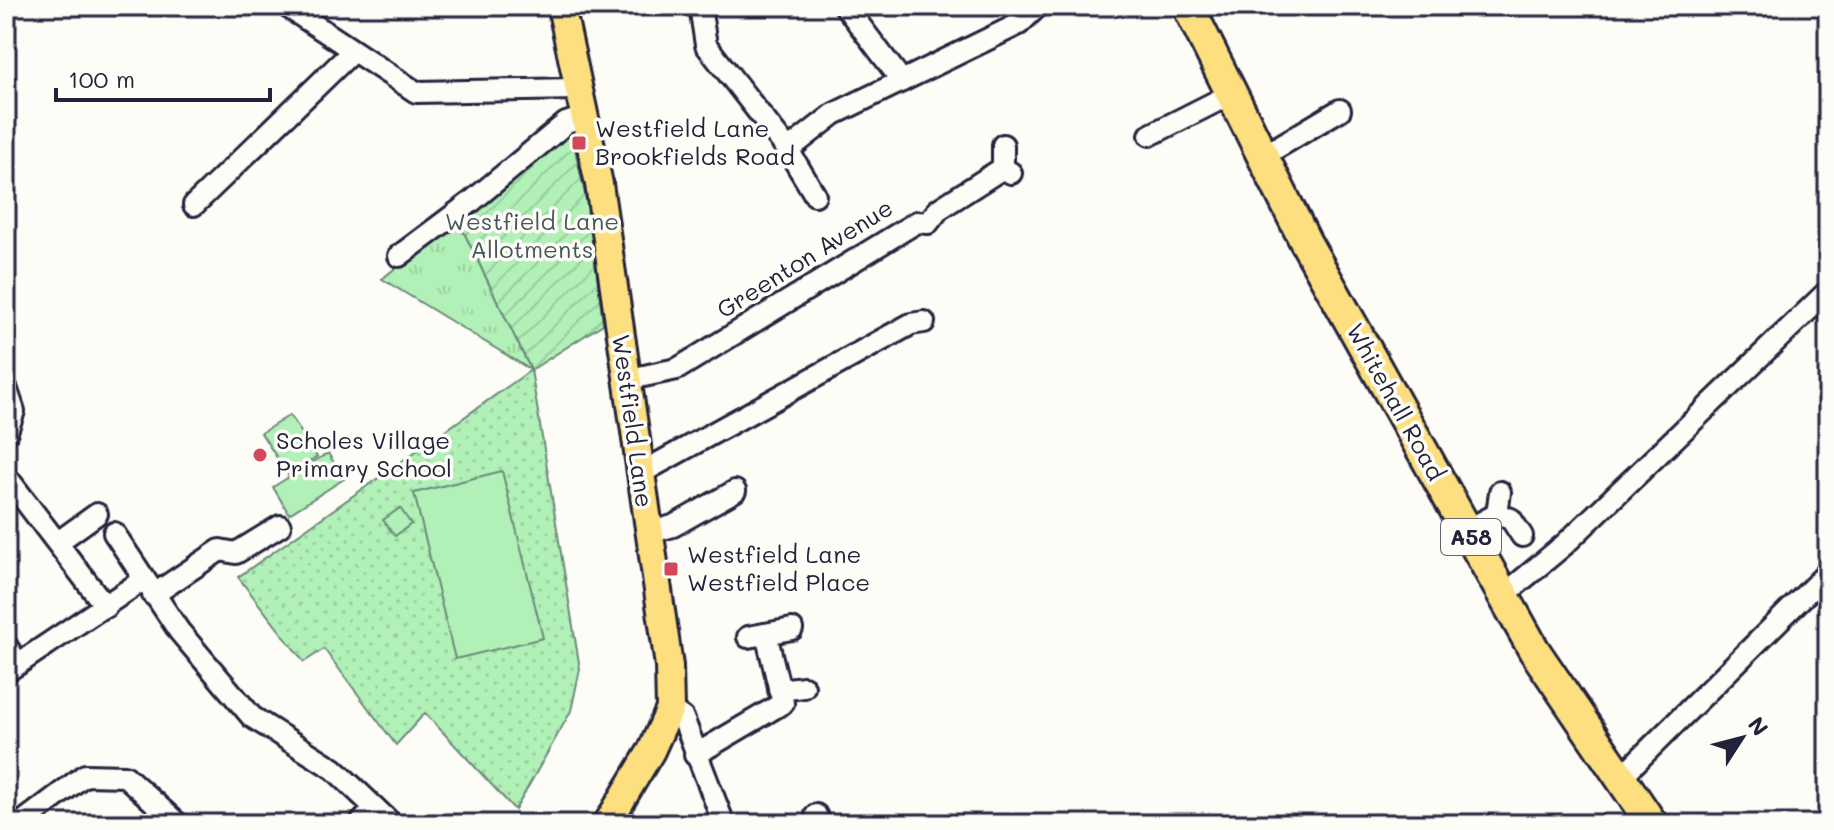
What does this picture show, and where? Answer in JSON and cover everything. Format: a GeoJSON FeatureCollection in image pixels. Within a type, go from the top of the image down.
{"type":"FeatureCollection","features":[{"type":"Feature","properties":{"kind":"highway","name":"Whitehall Road"},"geometry":{"type":"LineString","coordinates":[[1188,6],[1313,255],[1534,650],[1652,824]]}},
{"type":"Feature","properties":{"kind":"main road","name":"Westfield Lane"},"geometry":{"type":"LineString","coordinates":[[561,6],[599,184],[613,267],[625,380],[669,666],[670,709],[651,751],[607,824]]}},
{"type":"Feature","properties":{"kind":"street"},"geometry":{"type":"LineString","coordinates":[[286,6],[416,92],[577,89]]}},
{"type":"Feature","properties":{"kind":"street"},"geometry":{"type":"LineString","coordinates":[[700,6],[706,45],[788,150],[815,195]]}},
{"type":"Feature","properties":{"kind":"street"},"geometry":{"type":"LineString","coordinates":[[845,6],[902,81]]}},
{"type":"Feature","properties":{"kind":"street"},"geometry":{"type":"LineString","coordinates":[[788,150],[834,114],[1019,24],[1038,6]]}},
{"type":"Feature","properties":{"kind":"street"},"geometry":{"type":"LineString","coordinates":[[194,205],[352,52]]}},
{"type":"Feature","properties":{"kind":"street"},"geometry":{"type":"LineString","coordinates":[[1150,135],[1233,93]]}},
{"type":"Feature","properties":{"kind":"street"},"geometry":{"type":"LineString","coordinates":[[1263,156],[1340,110]]}},
{"type":"Feature","properties":{"kind":"street"},"geometry":{"type":"LineString","coordinates":[[399,256],[471,202],[566,123],[584,117]]}},
{"type":"Feature","properties":{"kind":"street","name":"Greenton Avenue"},"geometry":{"type":"LineString","coordinates":[[625,380],[677,369],[917,222],[928,223],[939,209],[1007,170],[1003,145]]}},
{"type":"Feature","properties":{"kind":"street"},"geometry":{"type":"LineString","coordinates":[[1504,595],[1564,545],[1828,291]]}},
{"type":"Feature","properties":{"kind":"street"},"geometry":{"type":"LineString","coordinates":[[639,474],[911,324],[924,322]]}},
{"type":"Feature","properties":{"kind":"street"},"geometry":{"type":"LineString","coordinates":[[6,387],[14,411],[6,434]]}},
{"type":"Feature","properties":{"kind":"street"},"geometry":{"type":"LineString","coordinates":[[6,476],[106,607]]}},
{"type":"Feature","properties":{"kind":"street"},"geometry":{"type":"LineString","coordinates":[[648,533],[673,526],[735,491]]}},
{"type":"Feature","properties":{"kind":"street"},"geometry":{"type":"LineString","coordinates":[[1497,514],[1500,492]]}},
{"type":"Feature","properties":{"kind":"street"},"geometry":{"type":"LineString","coordinates":[[58,542],[97,514]]}},
{"type":"Feature","properties":{"kind":"street"},"geometry":{"type":"LineString","coordinates":[[1467,530],[1497,514],[1511,519],[1522,536]]}},
{"type":"Feature","properties":{"kind":"street"},"geometry":{"type":"LineString","coordinates":[[6,645],[12,668],[106,607],[220,550],[236,553],[280,526]]}},
{"type":"Feature","properties":{"kind":"street"},"geometry":{"type":"LineString","coordinates":[[114,533],[179,631],[252,717],[334,769],[392,824]]}},
{"type":"Feature","properties":{"kind":"street"},"geometry":{"type":"LineString","coordinates":[[1620,778],[1828,572]]}},
{"type":"Feature","properties":{"kind":"street"},"geometry":{"type":"LineString","coordinates":[[695,755],[783,703],[757,636],[792,629]]}},
{"type":"Feature","properties":{"kind":"street"},"geometry":{"type":"LineString","coordinates":[[779,690],[804,687]]}},
{"type":"Feature","properties":{"kind":"street"},"geometry":{"type":"LineString","coordinates":[[670,709],[683,718],[724,824]]}},
{"type":"Feature","properties":{"kind":"street"},"geometry":{"type":"LineString","coordinates":[[20,824],[85,775],[125,776],[178,824]]}},
{"type":"Feature","properties":{"kind":"street"},"geometry":{"type":"LineString","coordinates":[[360,824],[375,808]]}},
{"type":"Feature","properties":{"kind":"green space","name":"Westfield Lane Allotments"},"geometry":{"type":"Polygon","coordinates":[[[570,127],[591,221],[603,324],[531,370],[457,218],[570,127]]]}},
{"type":"Feature","properties":{"kind":"green space"},"geometry":{"type":"Polygon","coordinates":[[[457,218],[531,370],[382,279],[457,218]]]}},
{"type":"Feature","properties":{"kind":"green space"},"geometry":{"type":"Polygon","coordinates":[[[531,370],[580,669],[571,711],[515,810],[425,713],[396,745],[324,649],[304,662],[238,577],[531,370]]]}},
{"type":"Feature","properties":{"kind":"green space"},"geometry":{"type":"Polygon","coordinates":[[[290,415],[317,457],[288,475],[261,433],[290,415]]]}},
{"type":"Feature","properties":{"kind":"green space"},"geometry":{"type":"Polygon","coordinates":[[[328,453],[344,479],[289,514],[273,487],[328,453]]]}},
{"type":"Feature","properties":{"kind":"green space"},"geometry":{"type":"Polygon","coordinates":[[[502,471],[543,638],[455,659],[414,493],[502,471]]]}},
{"type":"Feature","properties":{"kind":"green space"},"geometry":{"type":"Polygon","coordinates":[[[400,508],[411,524],[395,536],[383,520],[400,508]]]}},
{"type":"Feature","properties":{"kind":"place","name":"Westfield Lane Brookfields Road"},"geometry":{"type":"Point","coordinates":[579,143]}},
{"type":"Feature","properties":{"kind":"place","name":"Scholes Village Primary School"},"geometry":{"type":"Point","coordinates":[260,455]}},
{"type":"Feature","properties":{"kind":"place","name":"Westfield Lane Westfield Place"},"geometry":{"type":"Point","coordinates":[671,569]}}]}
